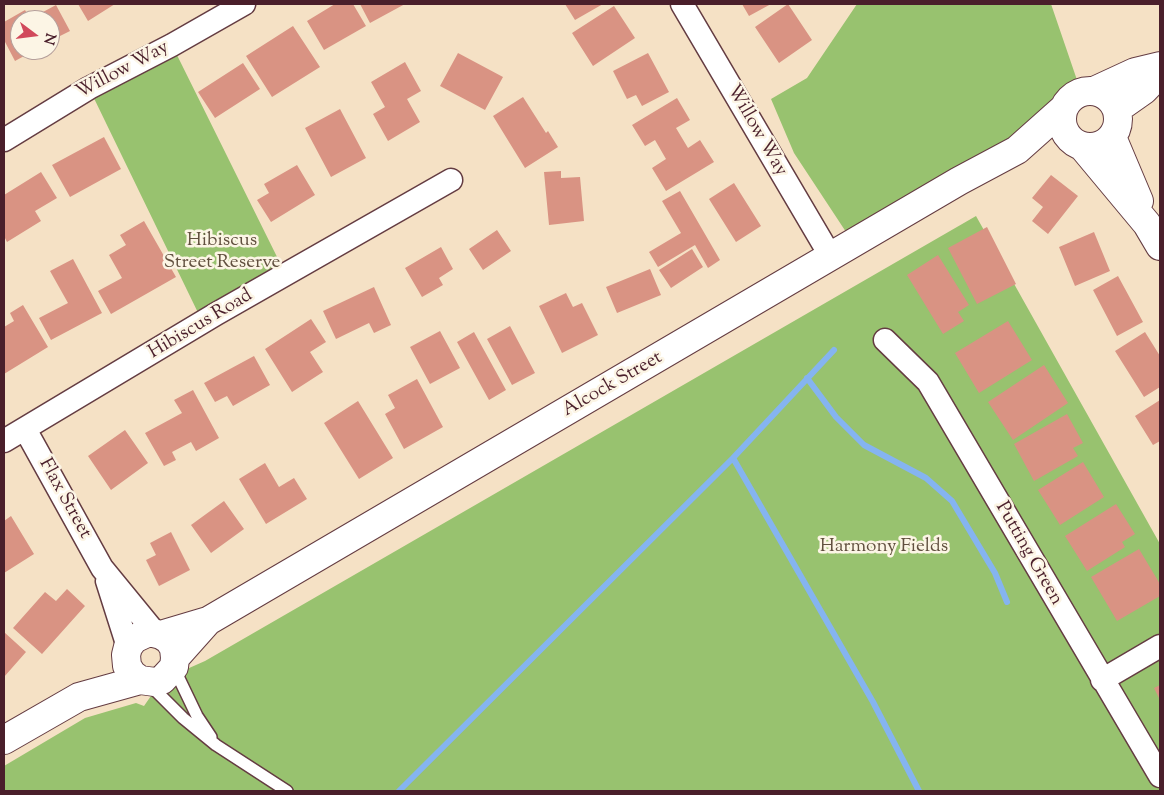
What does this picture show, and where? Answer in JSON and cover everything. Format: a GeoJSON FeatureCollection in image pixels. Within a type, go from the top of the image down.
{"type":"FeatureCollection","features":[{"type":"Feature","properties":{"kind":"main road","name":"Alcock Street"},"geometry":{"type":"LineString","coordinates":[[79,697],[142,634],[158,634],[208,620],[959,181],[1017,150],[1080,92],[1096,90],[1135,72],[1160,66]]}},
{"type":"Feature","properties":{"kind":"main road"},"geometry":{"type":"LineString","coordinates":[[1117,109],[1144,90],[1160,73]]}},
{"type":"Feature","properties":{"kind":"main road"},"geometry":{"type":"LineString","coordinates":[[1096,90],[1112,100],[1117,109],[1119,119],[1112,137],[1154,235]]}},
{"type":"Feature","properties":{"kind":"main road"},"geometry":{"type":"LineString","coordinates":[[1063,109],[1063,127],[1154,235]]}},
{"type":"Feature","properties":{"kind":"main road","name":"Alcock Street"},"geometry":{"type":"LineString","coordinates":[[1017,150],[1077,144],[1098,146],[1112,137]]}},
{"type":"Feature","properties":{"kind":"main road","name":"Alcock Street"},"geometry":{"type":"LineString","coordinates":[[4,740],[79,697],[144,681],[162,680],[208,620]]}},
{"type":"Feature","properties":{"kind":"main road"},"geometry":{"type":"LineString","coordinates":[[158,634],[169,640],[174,648],[174,662]]}},
{"type":"Feature","properties":{"kind":"main road"},"geometry":{"type":"LineString","coordinates":[[127,651],[127,666],[132,674],[144,681]]}},
{"type":"Feature","properties":{"kind":"street","name":"Willow Way"},"geometry":{"type":"LineString","coordinates":[[4,140],[89,88],[172,45],[244,4]]}},
{"type":"Feature","properties":{"kind":"street","name":"Willow Way"},"geometry":{"type":"LineString","coordinates":[[682,4],[831,257]]}},
{"type":"Feature","properties":{"kind":"street","name":"Hibiscus Road"},"geometry":{"type":"LineString","coordinates":[[4,442],[216,314],[451,180]]}},
{"type":"Feature","properties":{"kind":"street","name":"Putting Green"},"geometry":{"type":"LineString","coordinates":[[885,340],[928,382],[1160,776]]}},
{"type":"Feature","properties":{"kind":"street","name":"Flax Street"},"geometry":{"type":"LineString","coordinates":[[25,430],[102,568],[158,634]]}},
{"type":"Feature","properties":{"kind":"street","name":"Flax Street"},"geometry":{"type":"LineString","coordinates":[[102,568],[127,651]]}},
{"type":"Feature","properties":{"kind":"street"},"geometry":{"type":"LineString","coordinates":[[1102,680],[1160,646]]}},
{"type":"Feature","properties":{"kind":"lane"},"geometry":{"type":"LineString","coordinates":[[174,662],[197,716],[216,745]]}},
{"type":"Feature","properties":{"kind":"lane"},"geometry":{"type":"LineString","coordinates":[[144,681],[183,718],[216,745],[287,791]]}},
{"type":"Feature","properties":{"kind":"green space"},"geometry":{"type":"Polygon","coordinates":[[[857,4],[1051,4],[1077,80],[1046,124],[850,238],[794,153],[771,99],[807,78],[857,4]]]}},
{"type":"Feature","properties":{"kind":"green space","name":"Hibiscus Street Reserve"},"geometry":{"type":"Polygon","coordinates":[[[172,45],[286,275],[203,323],[89,88],[172,45]]]}},
{"type":"Feature","properties":{"kind":"green space","name":"Harmony Fields"},"geometry":{"type":"Polygon","coordinates":[[[976,216],[1160,544],[1160,791],[4,791],[4,766],[85,718],[136,703],[144,706],[162,680],[205,661],[976,216]]]}},
{"type":"Feature","properties":{"kind":"building"},"geometry":{"type":"Polygon","coordinates":[[[78,4],[115,4],[88,21],[78,4]]]}},
{"type":"Feature","properties":{"kind":"building"},"geometry":{"type":"Polygon","coordinates":[[[335,4],[353,4],[366,26],[324,50],[307,21],[335,4]]]}},
{"type":"Feature","properties":{"kind":"building"},"geometry":{"type":"Polygon","coordinates":[[[360,4],[405,4],[370,23],[360,4]]]}},
{"type":"Feature","properties":{"kind":"building"},"geometry":{"type":"Polygon","coordinates":[[[565,4],[603,4],[575,20],[565,4]]]}},
{"type":"Feature","properties":{"kind":"building"},"geometry":{"type":"Polygon","coordinates":[[[742,4],[771,4],[749,16],[742,4]]]}},
{"type":"Feature","properties":{"kind":"building"},"geometry":{"type":"Polygon","coordinates":[[[788,4],[812,40],[779,63],[755,27],[788,4]]]}},
{"type":"Feature","properties":{"kind":"building"},"geometry":{"type":"Polygon","coordinates":[[[56,5],[59,10],[47,10],[56,5]]]}},
{"type":"Feature","properties":{"kind":"building"},"geometry":{"type":"Polygon","coordinates":[[[614,6],[635,38],[593,66],[572,33],[614,6]]]}},
{"type":"Feature","properties":{"kind":"building"},"geometry":{"type":"Polygon","coordinates":[[[60,12],[70,31],[60,36],[60,12]]]}},
{"type":"Feature","properties":{"kind":"building"},"geometry":{"type":"Polygon","coordinates":[[[10,19],[10,51],[4,40],[4,22],[10,19]]]}},
{"type":"Feature","properties":{"kind":"building"},"geometry":{"type":"Polygon","coordinates":[[[293,26],[320,67],[272,97],[246,56],[293,26]]]}},
{"type":"Feature","properties":{"kind":"building"},"geometry":{"type":"Polygon","coordinates":[[[458,53],[503,77],[485,110],[440,86],[458,53]]]}},
{"type":"Feature","properties":{"kind":"building"},"geometry":{"type":"Polygon","coordinates":[[[648,53],[669,92],[642,106],[636,95],[627,99],[613,71],[648,53]]]}},
{"type":"Feature","properties":{"kind":"building"},"geometry":{"type":"Polygon","coordinates":[[[405,62],[421,91],[407,99],[420,122],[388,141],[373,114],[385,107],[371,82],[405,62]]]}},
{"type":"Feature","properties":{"kind":"building"},"geometry":{"type":"Polygon","coordinates":[[[243,63],[260,89],[215,118],[198,92],[243,63]]]}},
{"type":"Feature","properties":{"kind":"building"},"geometry":{"type":"Polygon","coordinates":[[[523,97],[546,133],[548,131],[558,147],[525,168],[493,116],[523,97]]]}},
{"type":"Feature","properties":{"kind":"building"},"geometry":{"type":"Polygon","coordinates":[[[677,98],[690,120],[676,128],[688,148],[700,140],[714,162],[666,191],[652,168],[666,159],[655,140],[645,146],[632,125],[677,98]]]}},
{"type":"Feature","properties":{"kind":"building"},"geometry":{"type":"Polygon","coordinates":[[[340,109],[366,158],[331,177],[305,128],[340,109]]]}},
{"type":"Feature","properties":{"kind":"building"},"geometry":{"type":"Polygon","coordinates":[[[104,137],[121,169],[70,197],[52,165],[104,137]]]}},
{"type":"Feature","properties":{"kind":"building"},"geometry":{"type":"Polygon","coordinates":[[[297,165],[315,195],[271,222],[257,200],[269,193],[264,184],[297,165]]]}},
{"type":"Feature","properties":{"kind":"building"},"geometry":{"type":"Polygon","coordinates":[[[561,171],[561,178],[580,177],[584,221],[549,225],[544,172],[561,171]]]}},
{"type":"Feature","properties":{"kind":"building"},"geometry":{"type":"Polygon","coordinates":[[[41,172],[57,198],[35,211],[41,221],[7,242],[4,236],[4,195],[41,172]]]}},
{"type":"Feature","properties":{"kind":"building"},"geometry":{"type":"Polygon","coordinates":[[[1051,175],[1078,196],[1048,234],[1032,221],[1043,207],[1032,198],[1051,175]]]}},
{"type":"Feature","properties":{"kind":"building"},"geometry":{"type":"Polygon","coordinates":[[[734,183],[761,226],[736,242],[709,199],[734,183]]]}},
{"type":"Feature","properties":{"kind":"building"},"geometry":{"type":"Polygon","coordinates":[[[680,191],[720,260],[708,268],[695,245],[658,267],[649,252],[681,233],[662,201],[680,191]]]}},
{"type":"Feature","properties":{"kind":"building"},"geometry":{"type":"Polygon","coordinates":[[[144,221],[176,277],[111,314],[98,291],[122,278],[109,255],[126,245],[120,235],[144,221]]]}},
{"type":"Feature","properties":{"kind":"building"},"geometry":{"type":"Polygon","coordinates":[[[987,227],[1016,284],[977,304],[948,248],[987,227]]]}},
{"type":"Feature","properties":{"kind":"building"},"geometry":{"type":"Polygon","coordinates":[[[497,230],[511,251],[483,270],[469,249],[497,230]]]}},
{"type":"Feature","properties":{"kind":"building"},"geometry":{"type":"Polygon","coordinates":[[[1094,232],[1110,271],[1075,286],[1059,247],[1094,232]]]}},
{"type":"Feature","properties":{"kind":"building"},"geometry":{"type":"Polygon","coordinates":[[[441,247],[453,269],[439,278],[443,285],[422,297],[405,268],[441,247]]]}},
{"type":"Feature","properties":{"kind":"building"},"geometry":{"type":"Polygon","coordinates":[[[692,249],[703,267],[671,288],[659,270],[692,249]]]}},
{"type":"Feature","properties":{"kind":"building"},"geometry":{"type":"Polygon","coordinates":[[[938,255],[969,305],[958,312],[964,321],[943,334],[907,275],[938,255]]]}},
{"type":"Feature","properties":{"kind":"building"},"geometry":{"type":"Polygon","coordinates":[[[73,259],[102,313],[51,340],[39,318],[68,303],[50,271],[73,259]]]}},
{"type":"Feature","properties":{"kind":"building"},"geometry":{"type":"Polygon","coordinates":[[[650,269],[661,295],[617,313],[606,287],[650,269]]]}},
{"type":"Feature","properties":{"kind":"building"},"geometry":{"type":"Polygon","coordinates":[[[1118,276],[1143,322],[1117,336],[1093,290],[1118,276]]]}},
{"type":"Feature","properties":{"kind":"building"},"geometry":{"type":"Polygon","coordinates":[[[374,287],[391,325],[374,333],[369,323],[336,339],[323,311],[374,287]]]}},
{"type":"Feature","properties":{"kind":"building"},"geometry":{"type":"Polygon","coordinates":[[[566,293],[573,307],[582,303],[598,335],[562,353],[539,306],[566,293]]]}},
{"type":"Feature","properties":{"kind":"building"},"geometry":{"type":"Polygon","coordinates":[[[23,305],[48,347],[4,374],[4,327],[14,321],[10,313],[23,305]]]}},
{"type":"Feature","properties":{"kind":"building"},"geometry":{"type":"Polygon","coordinates":[[[311,319],[326,342],[310,352],[323,372],[292,392],[265,349],[311,319]]]}},
{"type":"Feature","properties":{"kind":"building"},"geometry":{"type":"Polygon","coordinates":[[[1008,321],[1032,360],[979,393],[955,353],[1008,321]]]}},
{"type":"Feature","properties":{"kind":"building"},"geometry":{"type":"Polygon","coordinates":[[[510,326],[535,373],[512,385],[487,339],[510,326]]]}},
{"type":"Feature","properties":{"kind":"building"},"geometry":{"type":"Polygon","coordinates":[[[440,331],[460,368],[430,384],[410,347],[440,331]]]}},
{"type":"Feature","properties":{"kind":"building"},"geometry":{"type":"Polygon","coordinates":[[[474,332],[506,390],[489,400],[457,342],[474,332]]]}},
{"type":"Feature","properties":{"kind":"building"},"geometry":{"type":"Polygon","coordinates":[[[1145,332],[1160,356],[1160,387],[1144,397],[1115,351],[1145,332]]]}},
{"type":"Feature","properties":{"kind":"building"},"geometry":{"type":"Polygon","coordinates":[[[254,356],[270,385],[233,406],[227,396],[215,402],[204,383],[254,356]]]}},
{"type":"Feature","properties":{"kind":"building"},"geometry":{"type":"Polygon","coordinates":[[[1044,365],[1068,403],[1013,440],[988,402],[1044,365]]]}},
{"type":"Feature","properties":{"kind":"building"},"geometry":{"type":"Polygon","coordinates":[[[417,379],[443,427],[404,449],[385,414],[395,408],[388,395],[417,379]]]}},
{"type":"Feature","properties":{"kind":"building"},"geometry":{"type":"Polygon","coordinates":[[[193,390],[219,438],[196,451],[191,442],[172,452],[176,460],[164,466],[145,433],[182,413],[174,400],[193,390]]]}},
{"type":"Feature","properties":{"kind":"building"},"geometry":{"type":"Polygon","coordinates":[[[1160,400],[1160,441],[1153,445],[1135,416],[1160,400]]]}},
{"type":"Feature","properties":{"kind":"building"},"geometry":{"type":"Polygon","coordinates":[[[358,401],[393,458],[359,479],[324,423],[358,401]]]}},
{"type":"Feature","properties":{"kind":"building"},"geometry":{"type":"Polygon","coordinates":[[[1067,414],[1083,443],[1073,448],[1078,456],[1034,481],[1014,444],[1067,414]]]}},
{"type":"Feature","properties":{"kind":"building"},"geometry":{"type":"Polygon","coordinates":[[[125,430],[148,463],[111,490],[88,456],[125,430]]]}},
{"type":"Feature","properties":{"kind":"building"},"geometry":{"type":"Polygon","coordinates":[[[1083,462],[1104,497],[1060,525],[1038,490],[1083,462]]]}},
{"type":"Feature","properties":{"kind":"building"},"geometry":{"type":"Polygon","coordinates":[[[265,463],[279,487],[294,478],[307,499],[266,524],[239,479],[265,463]]]}},
{"type":"Feature","properties":{"kind":"building"},"geometry":{"type":"Polygon","coordinates":[[[224,501],[244,529],[211,553],[191,525],[224,501]]]}},
{"type":"Feature","properties":{"kind":"building"},"geometry":{"type":"Polygon","coordinates":[[[1116,504],[1135,534],[1122,542],[1125,547],[1087,571],[1065,536],[1116,504]]]}},
{"type":"Feature","properties":{"kind":"building"},"geometry":{"type":"Polygon","coordinates":[[[11,516],[34,554],[4,573],[4,521],[11,516]]]}},
{"type":"Feature","properties":{"kind":"building"},"geometry":{"type":"Polygon","coordinates":[[[171,532],[190,570],[159,586],[146,560],[156,555],[150,543],[171,532]]]}},
{"type":"Feature","properties":{"kind":"building"},"geometry":{"type":"Polygon","coordinates":[[[1139,549],[1160,584],[1160,596],[1117,621],[1091,577],[1139,549]]]}},
{"type":"Feature","properties":{"kind":"building"},"geometry":{"type":"Polygon","coordinates":[[[67,589],[85,606],[42,654],[13,628],[45,592],[56,601],[67,589]]]}},
{"type":"Feature","properties":{"kind":"building"},"geometry":{"type":"Polygon","coordinates":[[[4,632],[26,652],[4,677],[4,632]]]}},
{"type":"Feature","properties":{"kind":"building"},"geometry":{"type":"Polygon","coordinates":[[[1160,685],[1160,700],[1154,688],[1160,685]]]}},
{"type":"Feature","properties":{"kind":"waterway"},"geometry":{"type":"LineString","coordinates":[[399,791],[733,458],[834,350]]}},
{"type":"Feature","properties":{"kind":"waterway"},"geometry":{"type":"LineString","coordinates":[[807,378],[836,417],[864,445],[926,478],[952,501],[995,573],[1007,602]]}},
{"type":"Feature","properties":{"kind":"waterway"},"geometry":{"type":"LineString","coordinates":[[733,458],[873,702],[919,791]]}}]}
